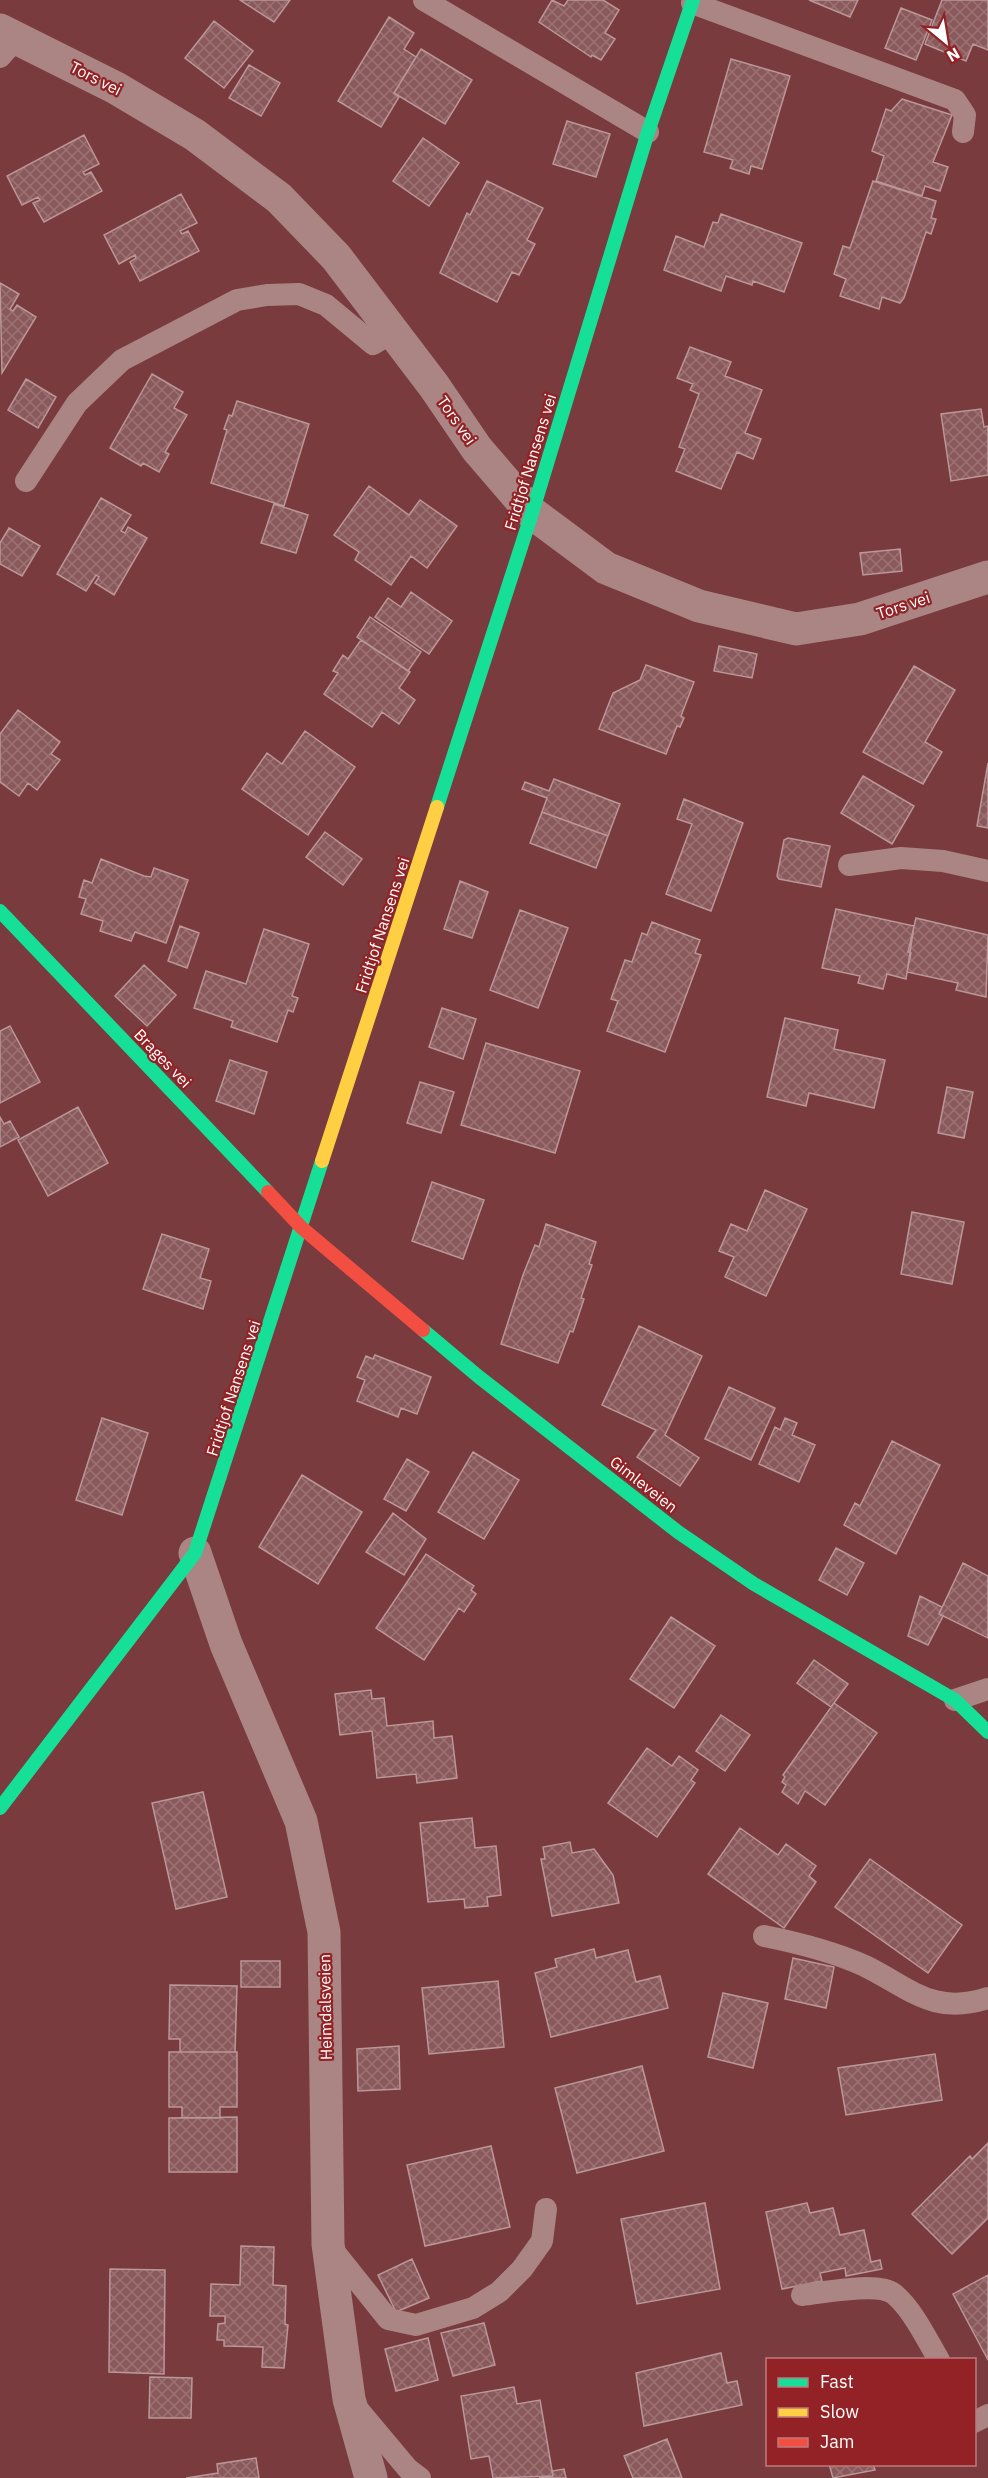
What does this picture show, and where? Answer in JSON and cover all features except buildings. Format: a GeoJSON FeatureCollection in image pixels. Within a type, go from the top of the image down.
{"type":"FeatureCollection","features":[{"type":"Feature","properties":{"kind":"street","name":"Fridtjof Nansens vei"},"geometry":{"type":"LineString","coordinates":[[0,1808],[195,1553],[532,513],[648,132],[693,1]]}},
{"type":"Feature","properties":{"kind":"street","name":"Tors vei"},"geometry":{"type":"LineString","coordinates":[[6,42],[116,88],[195,135],[279,198],[336,257],[477,449],[532,513],[606,568],[699,606],[796,629],[860,619],[988,577]]}},
{"type":"Feature","properties":{"kind":"street","name":"Brages vei"},"geometry":{"type":"LineString","coordinates":[[0,911],[302,1228]]}},
{"type":"Feature","properties":{"kind":"street","name":"Gimleveien"},"geometry":{"type":"LineString","coordinates":[[302,1228],[479,1377],[678,1532],[754,1584],[955,1700],[988,1732]]}},
{"type":"Feature","properties":{"kind":"street","name":"Heimdalsveien"},"geometry":{"type":"LineString","coordinates":[[195,1553],[226,1644],[301,1821],[324,1932],[328,2244],[349,2399],[371,2478]]}},
{"type":"Feature","properties":{"kind":"lane"},"geometry":{"type":"LineString","coordinates":[[424,0],[648,132]]}},
{"type":"Feature","properties":{"kind":"lane"},"geometry":{"type":"LineString","coordinates":[[693,1],[956,100],[965,115],[963,132]]}},
{"type":"Feature","properties":{"kind":"lane"},"geometry":{"type":"LineString","coordinates":[[26,481],[77,403],[122,360],[237,300],[267,295],[299,294],[326,305],[373,344],[393,332]]}},
{"type":"Feature","properties":{"kind":"lane"},"geometry":{"type":"LineString","coordinates":[[849,865],[901,858],[943,861],[988,872]]}},
{"type":"Feature","properties":{"kind":"lane"},"geometry":{"type":"LineString","coordinates":[[955,1700],[988,1689]]}},
{"type":"Feature","properties":{"kind":"lane"},"geometry":{"type":"LineString","coordinates":[[764,1936],[815,1946],[866,1967],[899,1987],[934,2003],[972,2004],[988,1998]]}},
{"type":"Feature","properties":{"kind":"lane"},"geometry":{"type":"LineString","coordinates":[[328,2244],[388,2319],[416,2325],[473,2308],[499,2292],[522,2269],[542,2241],[546,2209]]}},
{"type":"Feature","properties":{"kind":"lane"},"geometry":{"type":"LineString","coordinates":[[802,2295],[862,2288],[883,2289],[893,2293],[907,2309],[938,2358]]}},
{"type":"Feature","properties":{"kind":"lane"},"geometry":{"type":"LineString","coordinates":[[349,2399],[408,2469],[420,2478]]}},
{"type":"Feature","properties":{"kind":"traffic: fast"},"geometry":{"type":"LineString","coordinates":[[437,807],[532,513],[648,132],[693,0]]}},
{"type":"Feature","properties":{"kind":"traffic: fast"},"geometry":{"type":"LineString","coordinates":[[0,911],[268,1192]]}},
{"type":"Feature","properties":{"kind":"traffic: fast"},"geometry":{"type":"LineString","coordinates":[[0,1808],[195,1553],[322,1161]]}},
{"type":"Feature","properties":{"kind":"traffic: fast"},"geometry":{"type":"LineString","coordinates":[[423,1330],[479,1377],[678,1532],[754,1584],[955,1700],[988,1732]]}},
{"type":"Feature","properties":{"kind":"traffic: slow"},"geometry":{"type":"LineString","coordinates":[[322,1161],[437,807]]}},
{"type":"Feature","properties":{"kind":"traffic: jam"},"geometry":{"type":"LineString","coordinates":[[268,1192],[302,1228],[423,1330]]}}]}
